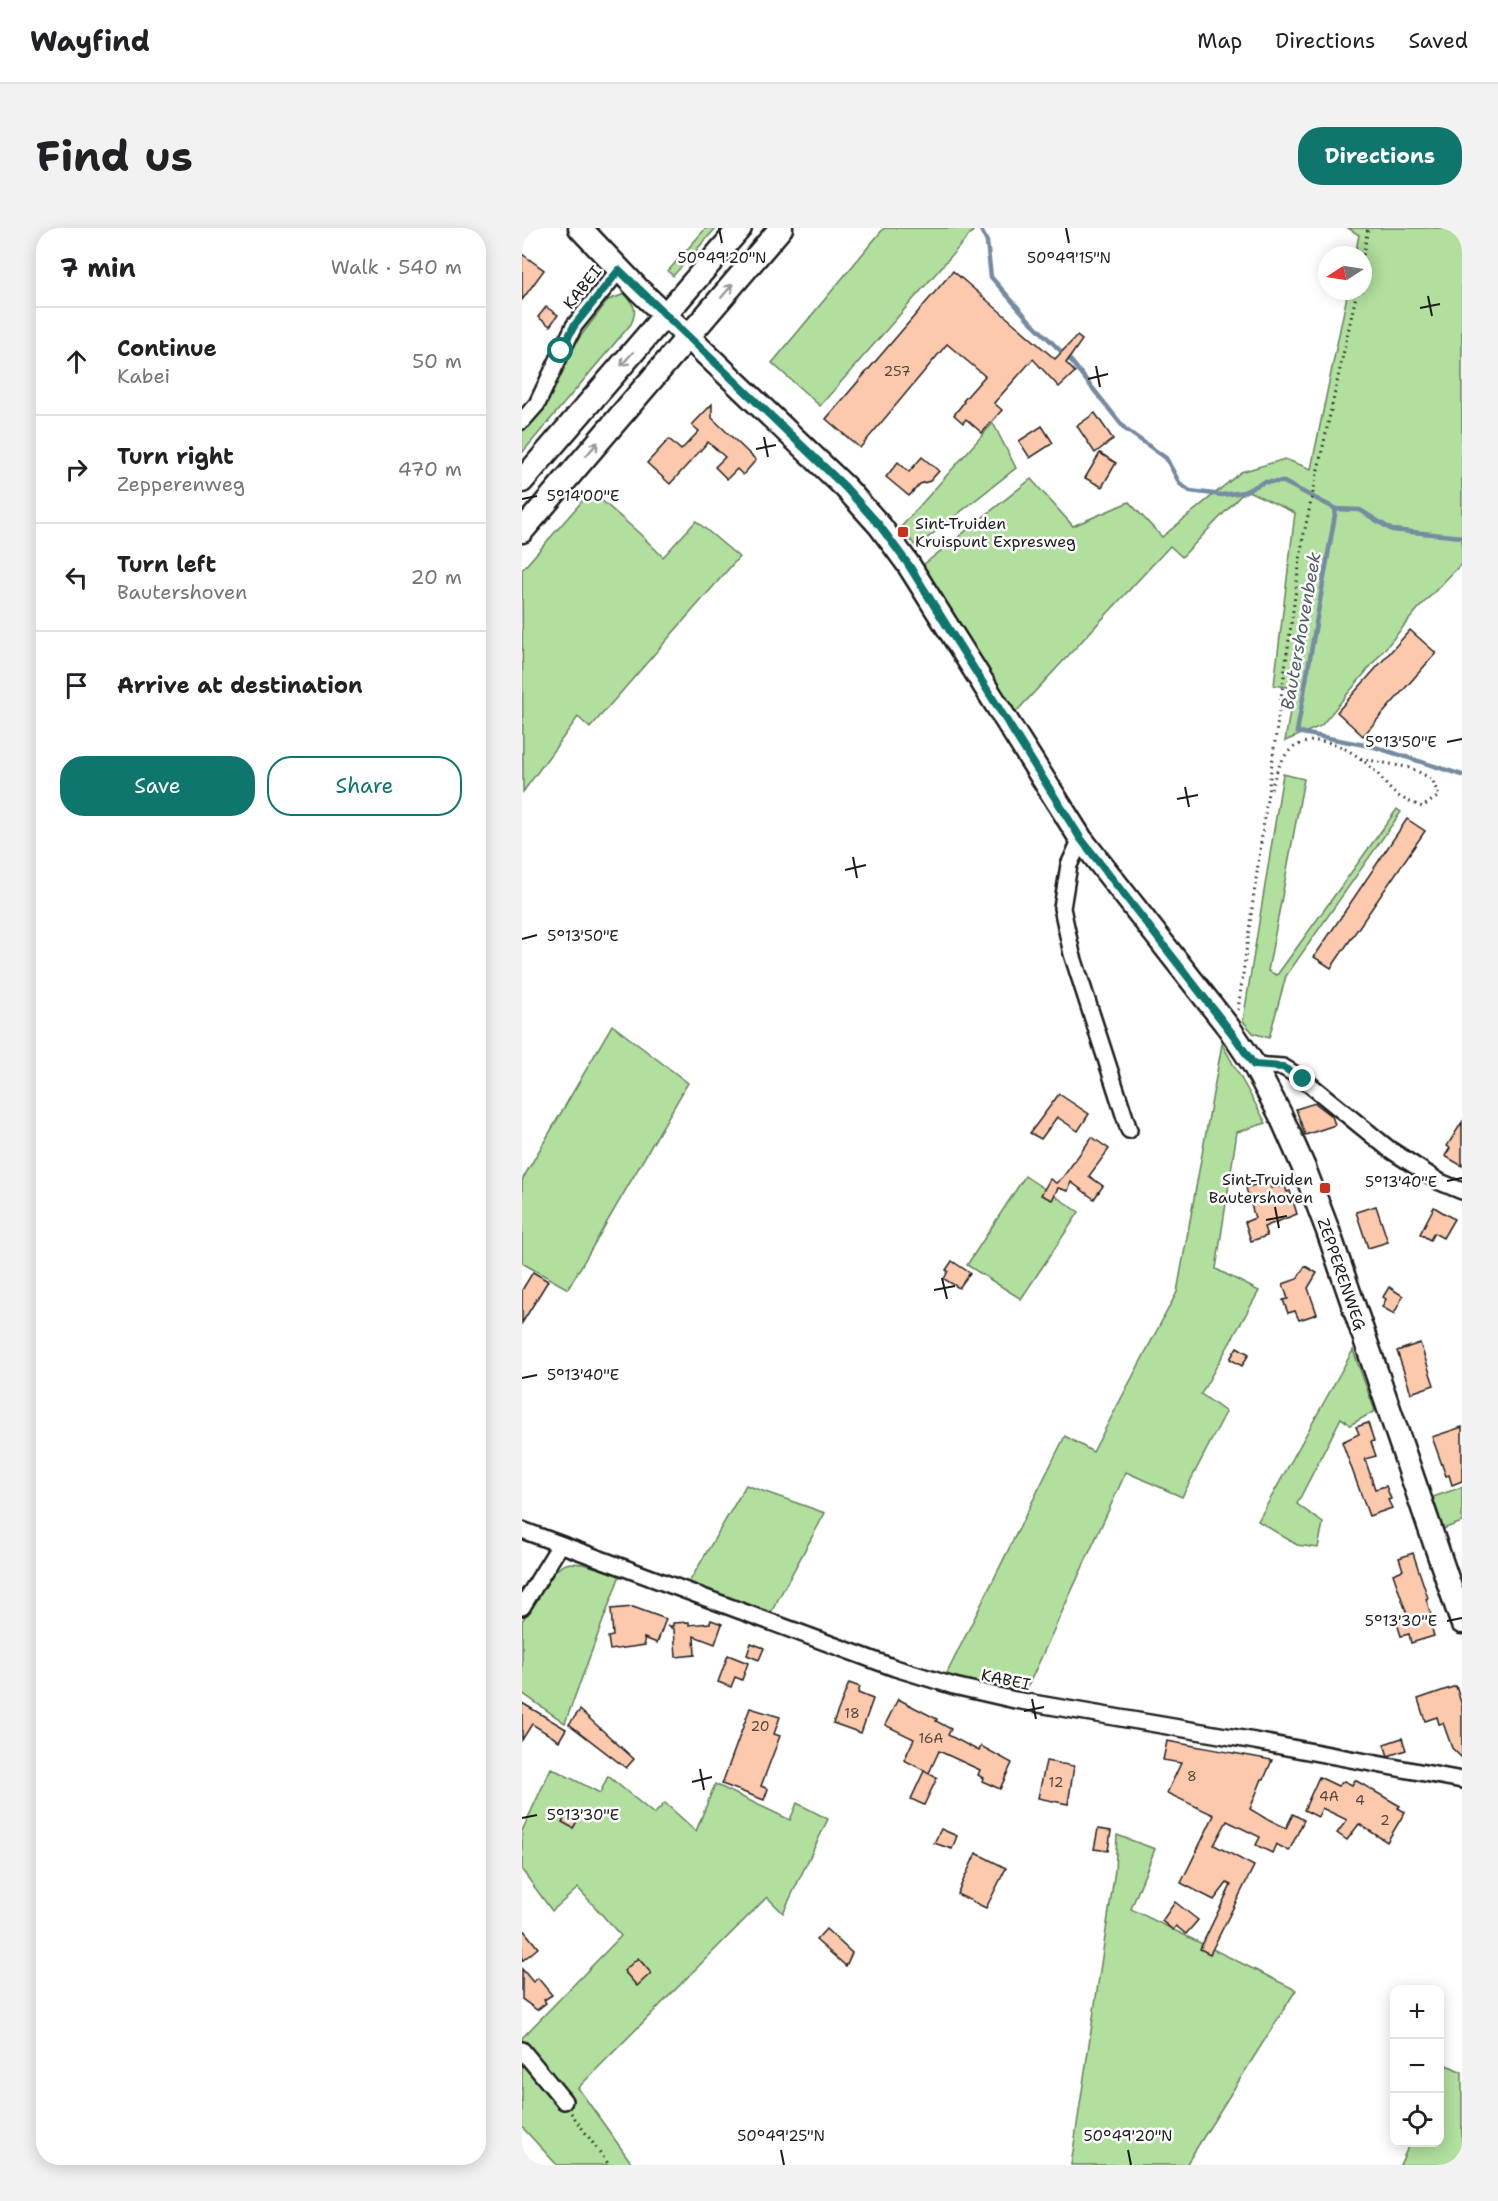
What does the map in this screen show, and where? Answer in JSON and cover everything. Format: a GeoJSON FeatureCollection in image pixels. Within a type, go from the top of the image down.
{"type":"FeatureCollection","features":[{"type":"Feature","properties":{"kind":"street","name":"ZEPPERENWEG"},"geometry":{"type":"LineString","coordinates":[[580,228],[665,315],[845,487],[880,526],[931,600],[1081,839],[1254,1065],[1290,1136],[1328,1231],[1462,1622]]}},
{"type":"Feature","properties":{"kind":"street"},"geometry":{"type":"LineString","coordinates":[[522,481],[740,228]]}},
{"type":"Feature","properties":{"kind":"street"},"geometry":{"type":"LineString","coordinates":[[522,531],[782,228]]}},
{"type":"Feature","properties":{"kind":"street","name":"KABEI"},"geometry":{"type":"LineString","coordinates":[[522,421],[537,404],[574,326],[619,270]]}},
{"type":"Feature","properties":{"kind":"street"},"geometry":{"type":"LineString","coordinates":[[1081,839],[1069,865],[1062,908],[1071,954],[1130,1130]]}},
{"type":"Feature","properties":{"kind":"street"},"geometry":{"type":"LineString","coordinates":[[1254,1065],[1283,1067],[1293,1073],[1389,1149],[1440,1182],[1462,1191]]}},
{"type":"Feature","properties":{"kind":"street","name":"KABEI"},"geometry":{"type":"LineString","coordinates":[[522,1530],[885,1664],[954,1686],[1014,1700],[1255,1741],[1462,1780]]}},
{"type":"Feature","properties":{"kind":"street"},"geometry":{"type":"LineString","coordinates":[[522,1606],[560,1545]]}},
{"type":"Feature","properties":{"kind":"street"},"geometry":{"type":"LineString","coordinates":[[522,2050],[564,2101]]}},
{"type":"Feature","properties":{"kind":"path"},"geometry":{"type":"LineString","coordinates":[[1365,246],[1368,228]]}},
{"type":"Feature","properties":{"kind":"path"},"geometry":{"type":"LineString","coordinates":[[1234,1036],[1303,538],[1355,300]]}},
{"type":"Feature","properties":{"kind":"path"},"geometry":{"type":"LineString","coordinates":[[1268,800],[1276,772],[1295,746],[1317,740],[1343,746],[1358,758],[1374,770],[1396,794],[1422,807],[1439,796],[1432,779],[1411,768],[1358,758]]}},
{"type":"Feature","properties":{"kind":"path"},"geometry":{"type":"LineString","coordinates":[[564,2101],[609,2165]]}},
{"type":"Feature","properties":{"kind":"green space"},"geometry":{"type":"Polygon","coordinates":[[[706,228],[716,228],[673,276],[668,271],[706,228]]]}},
{"type":"Feature","properties":{"kind":"green space"},"geometry":{"type":"Polygon","coordinates":[[[884,228],[971,228],[973,231],[820,406],[772,363],[884,228]]]}},
{"type":"Feature","properties":{"kind":"green space"},"geometry":{"type":"Polygon","coordinates":[[[1348,228],[1462,228],[1462,563],[1418,609],[1321,726],[1285,741],[1294,688],[1274,685],[1295,513],[1246,490],[1182,557],[1170,546],[1015,713],[923,565],[1031,479],[1073,526],[1129,502],[1162,537],[1241,472],[1285,459],[1311,469],[1346,300],[1372,300],[1372,246],[1357,246],[1359,235],[1348,228]]]}},
{"type":"Feature","properties":{"kind":"green space"},"geometry":{"type":"Polygon","coordinates":[[[625,294],[634,308],[631,324],[522,453],[522,432],[537,413],[564,358],[608,300],[625,294]]]}},
{"type":"Feature","properties":{"kind":"green space"},"geometry":{"type":"Polygon","coordinates":[[[993,423],[1016,468],[916,547],[901,527],[993,423]]]}},
{"type":"Feature","properties":{"kind":"green space"},"geometry":{"type":"Polygon","coordinates":[[[591,491],[663,557],[696,521],[739,557],[590,728],[578,717],[523,792],[522,570],[591,491]]]}},
{"type":"Feature","properties":{"kind":"green space"},"geometry":{"type":"Polygon","coordinates":[[[1283,774],[1304,779],[1268,971],[1277,975],[1397,809],[1401,812],[1286,976],[1269,1038],[1253,1033],[1243,1021],[1283,774]]]}},
{"type":"Feature","properties":{"kind":"green space"},"geometry":{"type":"Polygon","coordinates":[[[612,1025],[688,1083],[568,1289],[522,1263],[522,1180],[612,1025]]]}},
{"type":"Feature","properties":{"kind":"green space"},"geometry":{"type":"Polygon","coordinates":[[[1222,1044],[1266,1123],[1237,1132],[1216,1269],[1259,1291],[1201,1394],[1226,1412],[1182,1497],[1126,1472],[1025,1693],[945,1677],[1065,1436],[1093,1452],[1177,1292],[1222,1044]]]}},
{"type":"Feature","properties":{"kind":"green space"},"geometry":{"type":"Polygon","coordinates":[[[1025,1176],[1079,1212],[1021,1299],[967,1265],[1025,1176]]]}},
{"type":"Feature","properties":{"kind":"green space"},"geometry":{"type":"Polygon","coordinates":[[[1353,1350],[1375,1411],[1350,1425],[1341,1418],[1297,1504],[1323,1523],[1318,1548],[1297,1545],[1258,1521],[1353,1350]]]}},
{"type":"Feature","properties":{"kind":"green space"},"geometry":{"type":"Polygon","coordinates":[[[746,1485],[825,1513],[769,1616],[688,1584],[746,1485]]]}},
{"type":"Feature","properties":{"kind":"green space"},"geometry":{"type":"Polygon","coordinates":[[[1462,1487],[1462,1522],[1443,1529],[1433,1497],[1462,1487]]]}},
{"type":"Feature","properties":{"kind":"green space"},"geometry":{"type":"Polygon","coordinates":[[[570,1563],[583,1564],[620,1575],[565,1723],[522,1693],[522,1621],[555,1571],[570,1563]]]}},
{"type":"Feature","properties":{"kind":"green space"},"geometry":{"type":"Polygon","coordinates":[[[551,1768],[600,1793],[608,1776],[654,1814],[665,1803],[696,1831],[715,1784],[790,1820],[797,1803],[828,1819],[783,1913],[767,1897],[578,2088],[633,2165],[557,2165],[522,2127],[522,2062],[558,2108],[568,2098],[522,2042],[522,2038],[621,1936],[578,1888],[552,1911],[522,1870],[522,1831],[551,1768]]]}},
{"type":"Feature","properties":{"kind":"green space"},"geometry":{"type":"Polygon","coordinates":[[[1117,1835],[1155,1849],[1131,1909],[1296,1990],[1186,2165],[1071,2165],[1115,1870],[1117,1835]]]}},
{"type":"Feature","properties":{"kind":"green space"},"geometry":{"type":"Polygon","coordinates":[[[1447,2065],[1462,2072],[1462,2165],[1400,2165],[1408,2147],[1444,2147],[1444,2072],[1447,2065]]]}},
{"type":"Feature","properties":{"kind":"building"},"geometry":{"type":"Polygon","coordinates":[[[522,254],[544,270],[522,300],[522,254]]]}},
{"type":"Feature","properties":{"kind":"building"},"geometry":{"type":"Polygon","coordinates":[[[953,271],[1055,359],[1077,336],[1082,340],[1066,363],[1075,372],[1059,387],[1033,359],[994,403],[1002,410],[982,433],[966,419],[963,423],[954,415],[985,376],[947,344],[860,448],[826,419],[953,271]]]}},
{"type":"Feature","properties":{"kind":"building"},"geometry":{"type":"Polygon","coordinates":[[[546,307],[558,315],[550,326],[538,317],[546,307]]]}},
{"type":"Feature","properties":{"kind":"building"},"geometry":{"type":"Polygon","coordinates":[[[712,404],[712,418],[756,460],[743,475],[737,469],[727,479],[715,467],[725,457],[708,442],[670,484],[647,463],[669,439],[681,450],[699,431],[692,425],[712,404]]]}},
{"type":"Feature","properties":{"kind":"building"},"geometry":{"type":"Polygon","coordinates":[[[1095,413],[1113,439],[1095,453],[1077,426],[1095,413]]]}},
{"type":"Feature","properties":{"kind":"building"},"geometry":{"type":"Polygon","coordinates":[[[1042,426],[1053,443],[1030,458],[1019,441],[1042,426]]]}},
{"type":"Feature","properties":{"kind":"building"},"geometry":{"type":"Polygon","coordinates":[[[1100,453],[1116,463],[1102,487],[1085,478],[1100,453]]]}},
{"type":"Feature","properties":{"kind":"building"},"geometry":{"type":"Polygon","coordinates":[[[922,457],[939,471],[930,481],[920,484],[909,496],[886,477],[898,462],[909,472],[922,457]]]}},
{"type":"Feature","properties":{"kind":"building"},"geometry":{"type":"Polygon","coordinates":[[[1410,630],[1436,653],[1363,736],[1337,712],[1410,630]]]}},
{"type":"Feature","properties":{"kind":"building"},"geometry":{"type":"Polygon","coordinates":[[[1407,819],[1425,831],[1331,968],[1314,957],[1407,819]]]}},
{"type":"Feature","properties":{"kind":"building"},"geometry":{"type":"Polygon","coordinates":[[[1059,1094],[1089,1114],[1078,1131],[1057,1117],[1041,1139],[1030,1133],[1059,1094]]]}},
{"type":"Feature","properties":{"kind":"building"},"geometry":{"type":"Polygon","coordinates":[[[1315,1103],[1332,1116],[1335,1125],[1305,1135],[1296,1109],[1315,1103]]]}},
{"type":"Feature","properties":{"kind":"building"},"geometry":{"type":"Polygon","coordinates":[[[1462,1122],[1462,1166],[1445,1156],[1450,1148],[1447,1146],[1462,1122]]]}},
{"type":"Feature","properties":{"kind":"building"},"geometry":{"type":"Polygon","coordinates":[[[1092,1137],[1109,1149],[1089,1176],[1103,1186],[1094,1199],[1071,1182],[1068,1191],[1058,1188],[1052,1200],[1041,1195],[1050,1179],[1056,1183],[1063,1177],[1092,1137]]]}},
{"type":"Feature","properties":{"kind":"building"},"geometry":{"type":"Polygon","coordinates":[[[1269,1180],[1271,1188],[1285,1186],[1287,1192],[1290,1191],[1297,1214],[1264,1227],[1267,1236],[1251,1241],[1245,1222],[1255,1218],[1246,1188],[1269,1180]]]}},
{"type":"Feature","properties":{"kind":"building"},"geometry":{"type":"Polygon","coordinates":[[[1376,1206],[1388,1242],[1368,1248],[1356,1212],[1376,1206]]]}},
{"type":"Feature","properties":{"kind":"building"},"geometry":{"type":"Polygon","coordinates":[[[1434,1207],[1454,1219],[1443,1238],[1434,1233],[1430,1240],[1420,1234],[1434,1207]]]}},
{"type":"Feature","properties":{"kind":"building"},"geometry":{"type":"Polygon","coordinates":[[[952,1261],[970,1273],[959,1288],[944,1279],[948,1271],[946,1270],[952,1261]]]}},
{"type":"Feature","properties":{"kind":"building"},"geometry":{"type":"Polygon","coordinates":[[[1305,1266],[1317,1273],[1308,1288],[1317,1314],[1299,1320],[1295,1311],[1288,1313],[1283,1300],[1288,1299],[1283,1284],[1297,1279],[1305,1266]]]}},
{"type":"Feature","properties":{"kind":"building"},"geometry":{"type":"Polygon","coordinates":[[[533,1272],[548,1281],[522,1323],[522,1290],[533,1272]]]}},
{"type":"Feature","properties":{"kind":"building"},"geometry":{"type":"Polygon","coordinates":[[[1389,1287],[1403,1296],[1394,1314],[1382,1307],[1386,1299],[1383,1297],[1389,1287]]]}},
{"type":"Feature","properties":{"kind":"building"},"geometry":{"type":"Polygon","coordinates":[[[1420,1343],[1434,1385],[1411,1393],[1397,1351],[1420,1343]]]}},
{"type":"Feature","properties":{"kind":"building"},"geometry":{"type":"Polygon","coordinates":[[[1237,1347],[1249,1354],[1242,1366],[1230,1359],[1237,1347]]]}},
{"type":"Feature","properties":{"kind":"building"},"geometry":{"type":"Polygon","coordinates":[[[1368,1423],[1376,1456],[1365,1459],[1375,1489],[1386,1486],[1392,1508],[1369,1516],[1342,1442],[1359,1434],[1356,1427],[1368,1423]]]}},
{"type":"Feature","properties":{"kind":"building"},"geometry":{"type":"Polygon","coordinates":[[[1462,1427],[1462,1481],[1452,1485],[1449,1475],[1446,1476],[1432,1437],[1462,1427]]]}},
{"type":"Feature","properties":{"kind":"building"},"geometry":{"type":"Polygon","coordinates":[[[1413,1553],[1428,1598],[1426,1599],[1433,1621],[1430,1622],[1434,1636],[1411,1643],[1409,1634],[1401,1636],[1397,1623],[1409,1620],[1393,1574],[1403,1570],[1399,1558],[1413,1553]]]}},
{"type":"Feature","properties":{"kind":"building"},"geometry":{"type":"Polygon","coordinates":[[[633,1607],[666,1619],[657,1643],[644,1638],[645,1645],[610,1650],[608,1637],[613,1636],[611,1609],[633,1607]]]}},
{"type":"Feature","properties":{"kind":"building"},"geometry":{"type":"Polygon","coordinates":[[[711,1620],[722,1624],[715,1644],[694,1636],[695,1655],[676,1657],[674,1629],[667,1626],[673,1626],[673,1623],[689,1622],[689,1625],[710,1623],[711,1620]]]}},
{"type":"Feature","properties":{"kind":"building"},"geometry":{"type":"Polygon","coordinates":[[[751,1643],[764,1648],[759,1660],[747,1655],[751,1643]]]}},
{"type":"Feature","properties":{"kind":"building"},"geometry":{"type":"Polygon","coordinates":[[[728,1655],[748,1663],[742,1680],[735,1677],[731,1687],[718,1682],[728,1655]]]}},
{"type":"Feature","properties":{"kind":"building"},"geometry":{"type":"Polygon","coordinates":[[[849,1683],[860,1687],[858,1693],[873,1699],[861,1733],[833,1723],[849,1683]]]}},
{"type":"Feature","properties":{"kind":"building"},"geometry":{"type":"Polygon","coordinates":[[[1456,1686],[1462,1706],[1462,1758],[1452,1748],[1443,1723],[1439,1724],[1437,1717],[1425,1721],[1418,1699],[1456,1686]]]}},
{"type":"Feature","properties":{"kind":"building"},"geometry":{"type":"Polygon","coordinates":[[[898,1699],[937,1719],[936,1721],[951,1729],[948,1735],[979,1751],[981,1746],[1012,1763],[1000,1789],[982,1781],[983,1778],[978,1775],[980,1770],[939,1751],[929,1773],[904,1760],[914,1739],[885,1725],[898,1699]]]}},
{"type":"Feature","properties":{"kind":"building"},"geometry":{"type":"Polygon","coordinates":[[[522,1703],[566,1729],[559,1741],[532,1724],[522,1740],[522,1703]]]}},
{"type":"Feature","properties":{"kind":"building"},"geometry":{"type":"Polygon","coordinates":[[[750,1708],[780,1717],[774,1734],[780,1736],[761,1786],[768,1789],[764,1800],[722,1784],[750,1708]]]}},
{"type":"Feature","properties":{"kind":"building"},"geometry":{"type":"Polygon","coordinates":[[[580,1710],[634,1759],[626,1768],[569,1724],[580,1710]]]}},
{"type":"Feature","properties":{"kind":"building"},"geometry":{"type":"Polygon","coordinates":[[[1402,1738],[1406,1750],[1388,1756],[1384,1744],[1402,1738]]]}},
{"type":"Feature","properties":{"kind":"building"},"geometry":{"type":"Polygon","coordinates":[[[1167,1741],[1272,1760],[1250,1809],[1286,1828],[1293,1814],[1304,1820],[1289,1851],[1276,1844],[1272,1853],[1256,1845],[1260,1837],[1227,1821],[1214,1845],[1254,1866],[1210,1954],[1200,1949],[1231,1885],[1227,1883],[1214,1900],[1181,1883],[1214,1815],[1167,1793],[1181,1763],[1163,1760],[1167,1741]]]}},
{"type":"Feature","properties":{"kind":"building"},"geometry":{"type":"Polygon","coordinates":[[[1046,1761],[1074,1766],[1068,1804],[1038,1798],[1046,1761]]]}},
{"type":"Feature","properties":{"kind":"building"},"geometry":{"type":"Polygon","coordinates":[[[924,1771],[937,1778],[924,1805],[911,1799],[924,1771]]]}},
{"type":"Feature","properties":{"kind":"building"},"geometry":{"type":"Polygon","coordinates":[[[1319,1777],[1338,1786],[1344,1781],[1352,1785],[1355,1780],[1400,1806],[1398,1808],[1405,1812],[1387,1842],[1359,1824],[1347,1840],[1337,1833],[1347,1820],[1322,1808],[1318,1817],[1304,1810],[1319,1777]]]}},
{"type":"Feature","properties":{"kind":"building"},"geometry":{"type":"Polygon","coordinates":[[[569,1811],[579,1818],[573,1828],[562,1822],[569,1811]]]}},
{"type":"Feature","properties":{"kind":"building"},"geometry":{"type":"Polygon","coordinates":[[[941,1829],[957,1836],[952,1849],[934,1843],[941,1829]]]}},
{"type":"Feature","properties":{"kind":"building"},"geometry":{"type":"Polygon","coordinates":[[[1098,1829],[1111,1831],[1108,1851],[1094,1849],[1098,1829]]]}},
{"type":"Feature","properties":{"kind":"building"},"geometry":{"type":"Polygon","coordinates":[[[976,1853],[1006,1868],[986,1908],[957,1894],[976,1853]]]}},
{"type":"Feature","properties":{"kind":"building"},"geometry":{"type":"Polygon","coordinates":[[[1175,1902],[1198,1920],[1186,1934],[1176,1926],[1173,1930],[1162,1921],[1175,1902]]]}},
{"type":"Feature","properties":{"kind":"building"},"geometry":{"type":"Polygon","coordinates":[[[522,1928],[538,1948],[522,1961],[522,1928]]]}},
{"type":"Feature","properties":{"kind":"building"},"geometry":{"type":"Polygon","coordinates":[[[826,1929],[852,1953],[846,1966],[816,1940],[826,1929]]]}},
{"type":"Feature","properties":{"kind":"building"},"geometry":{"type":"Polygon","coordinates":[[[638,1958],[651,1973],[637,1986],[624,1971],[638,1958]]]}},
{"type":"Feature","properties":{"kind":"building"},"geometry":{"type":"Polygon","coordinates":[[[522,1969],[533,1982],[538,1978],[552,1995],[544,2000],[546,2003],[537,2010],[522,1999],[522,1969]]]}},
{"type":"Feature","properties":{"kind":"waterway"},"geometry":{"type":"LineString","coordinates":[[980,228],[987,242],[991,277],[1028,319],[1071,361],[1125,429],[1166,458],[1180,484],[1190,491],[1222,495],[1244,492],[1264,482],[1284,482],[1336,509],[1360,510],[1392,530],[1462,537]]}},
{"type":"Feature","properties":{"kind":"waterway","name":"Bautershovenbeek"},"geometry":{"type":"LineString","coordinates":[[1336,509],[1297,732],[1375,747],[1462,775]]}},
{"type":"Feature","properties":{"kind":"place","name":"Sint-Truiden Kruispunt Expresweg"},"geometry":{"type":"Point","coordinates":[903,532]}},
{"type":"Feature","properties":{"kind":"place","name":"Sint-Truiden Bautershoven"},"geometry":{"type":"Point","coordinates":[1325,1188]}},
{"type":"Feature","properties":{"kind":"route"},"geometry":{"type":"LineString","coordinates":[[561,351],[574,326],[619,270],[845,487],[880,526],[908,564],[1081,839],[1254,1065],[1283,1067],[1303,1079]]}}]}
